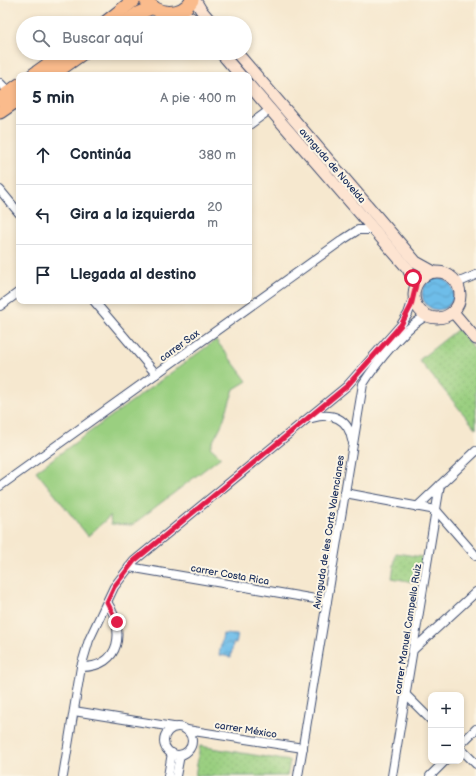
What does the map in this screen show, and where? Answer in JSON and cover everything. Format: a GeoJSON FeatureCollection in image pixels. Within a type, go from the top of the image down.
{"type":"FeatureCollection","features":[{"type":"Feature","properties":{"kind":"main road"},"geometry":{"type":"LineString","coordinates":[[114,16],[134,0]]}},
{"type":"Feature","properties":{"kind":"main road"},"geometry":{"type":"LineString","coordinates":[[134,16],[150,4],[163,12],[177,11],[187,6],[194,0],[206,16]]}},
{"type":"Feature","properties":{"kind":"main road"},"geometry":{"type":"LineString","coordinates":[[177,11],[187,16]]}},
{"type":"Feature","properties":{"kind":"main road"},"geometry":{"type":"LineString","coordinates":[[37,72],[54,60]]}},
{"type":"Feature","properties":{"kind":"main road"},"geometry":{"type":"LineString","coordinates":[[56,72],[72,60]]}},
{"type":"Feature","properties":{"kind":"main road"},"geometry":{"type":"LineString","coordinates":[[227,60],[237,72]]}},
{"type":"Feature","properties":{"kind":"main road","name":"avinguda de Novelda"},"geometry":{"type":"LineString","coordinates":[[244,60],[416,262],[434,272]]}},
{"type":"Feature","properties":{"kind":"main road"},"geometry":{"type":"LineString","coordinates":[[0,99],[16,87]]}},
{"type":"Feature","properties":{"kind":"main road","name":"avinguda de Novelda"},"geometry":{"type":"LineString","coordinates":[[252,88],[408,269],[416,285]]}},
{"type":"Feature","properties":{"kind":"main road"},"geometry":{"type":"LineString","coordinates":[[0,112],[16,101]]}},
{"type":"Feature","properties":{"kind":"main road"},"geometry":{"type":"LineString","coordinates":[[434,272],[447,274],[457,283],[460,291],[460,300],[453,312],[441,318],[427,316],[418,308],[414,296],[416,285],[425,275],[434,272]]}},
{"type":"Feature","properties":{"kind":"main road"},"geometry":{"type":"LineString","coordinates":[[453,312],[476,338]]}},
{"type":"Feature","properties":{"kind":"street"},"geometry":{"type":"LineString","coordinates":[[252,123],[271,110]]}},
{"type":"Feature","properties":{"kind":"street"},"geometry":{"type":"LineString","coordinates":[[0,190],[16,209]]}},
{"type":"Feature","properties":{"kind":"street","name":"carrer Sax"},"geometry":{"type":"LineString","coordinates":[[0,486],[358,230],[373,230]]}},
{"type":"Feature","properties":{"kind":"street"},"geometry":{"type":"LineString","coordinates":[[457,283],[476,275]]}},
{"type":"Feature","properties":{"kind":"street"},"geometry":{"type":"LineString","coordinates":[[0,306],[16,294]]}},
{"type":"Feature","properties":{"kind":"street"},"geometry":{"type":"LineString","coordinates":[[63,776],[81,666],[88,640],[114,587],[134,561],[309,419],[352,381],[390,338],[408,314],[414,296]]}},
{"type":"Feature","properties":{"kind":"street"},"geometry":{"type":"LineString","coordinates":[[97,304],[156,374]]}},
{"type":"Feature","properties":{"kind":"street","name":"Avinguda de les Corts Valencianes"},"geometry":{"type":"LineString","coordinates":[[298,776],[363,384],[374,367],[416,322],[427,316]]}},
{"type":"Feature","properties":{"kind":"street"},"geometry":{"type":"LineString","coordinates":[[309,419],[325,415],[341,420],[351,433],[353,443]]}},
{"type":"Feature","properties":{"kind":"street"},"geometry":{"type":"LineString","coordinates":[[417,507],[476,452]]}},
{"type":"Feature","properties":{"kind":"street","name":"carrer Manuel Campello Ruiz"},"geometry":{"type":"LineString","coordinates":[[392,776],[440,485]]}},
{"type":"Feature","properties":{"kind":"street"},"geometry":{"type":"LineString","coordinates":[[345,493],[436,510],[476,556]]}},
{"type":"Feature","properties":{"kind":"street","name":"carrer Costa Rica"},"geometry":{"type":"LineString","coordinates":[[129,567],[327,601]]}},
{"type":"Feature","properties":{"kind":"street"},"geometry":{"type":"LineString","coordinates":[[414,649],[476,592]]}},
{"type":"Feature","properties":{"kind":"street"},"geometry":{"type":"LineString","coordinates":[[81,666],[89,667],[108,658],[117,642],[117,622],[107,602]]}},
{"type":"Feature","properties":{"kind":"street"},"geometry":{"type":"LineString","coordinates":[[406,695],[428,717]]}},
{"type":"Feature","properties":{"kind":"street"},"geometry":{"type":"LineString","coordinates":[[74,711],[181,727],[187,730],[191,736],[191,745],[187,752],[176,754],[165,746],[164,738],[167,732],[173,727]]}},
{"type":"Feature","properties":{"kind":"street"},"geometry":{"type":"LineString","coordinates":[[464,741],[476,729]]}},
{"type":"Feature","properties":{"kind":"street","name":"carrer México"},"geometry":{"type":"LineString","coordinates":[[187,730],[303,748]]}},
{"type":"Feature","properties":{"kind":"street"},"geometry":{"type":"LineString","coordinates":[[464,752],[476,764]]}},
{"type":"Feature","properties":{"kind":"street"},"geometry":{"type":"LineString","coordinates":[[168,776],[176,754]]}},
{"type":"Feature","properties":{"kind":"street"},"geometry":{"type":"LineString","coordinates":[[176,754],[176,776]]}},
{"type":"Feature","properties":{"kind":"street"},"geometry":{"type":"LineString","coordinates":[[430,776],[441,764]]}},
{"type":"Feature","properties":{"kind":"green space"},"geometry":{"type":"Polygon","coordinates":[[[458,329],[476,352],[476,429],[419,360],[458,329]]]}},
{"type":"Feature","properties":{"kind":"green space"},"geometry":{"type":"Polygon","coordinates":[[[216,340],[247,381],[234,389],[222,424],[210,447],[221,457],[132,525],[111,524],[110,516],[88,536],[36,471],[216,340]]]}},
{"type":"Feature","properties":{"kind":"green space"},"geometry":{"type":"Polygon","coordinates":[[[396,553],[422,557],[418,583],[392,578],[396,553]]]}},
{"type":"Feature","properties":{"kind":"green space"},"geometry":{"type":"Polygon","coordinates":[[[200,746],[290,761],[287,776],[195,776],[200,746]]]}},
{"type":"Feature","properties":{"kind":"water"},"geometry":{"type":"Polygon","coordinates":[[[435,278],[441,278],[451,285],[454,294],[453,300],[447,307],[441,310],[435,310],[425,303],[422,297],[422,291],[429,281],[435,278]]]}},
{"type":"Feature","properties":{"kind":"water"},"geometry":{"type":"Polygon","coordinates":[[[223,634],[238,635],[236,643],[233,643],[231,657],[219,655],[223,634]]]}},
{"type":"Feature","properties":{"kind":"route"},"geometry":{"type":"LineString","coordinates":[[117,622],[114,612],[107,602],[114,587],[134,561],[309,419],[352,381],[401,325],[408,314],[416,285],[413,278]]}}]}
